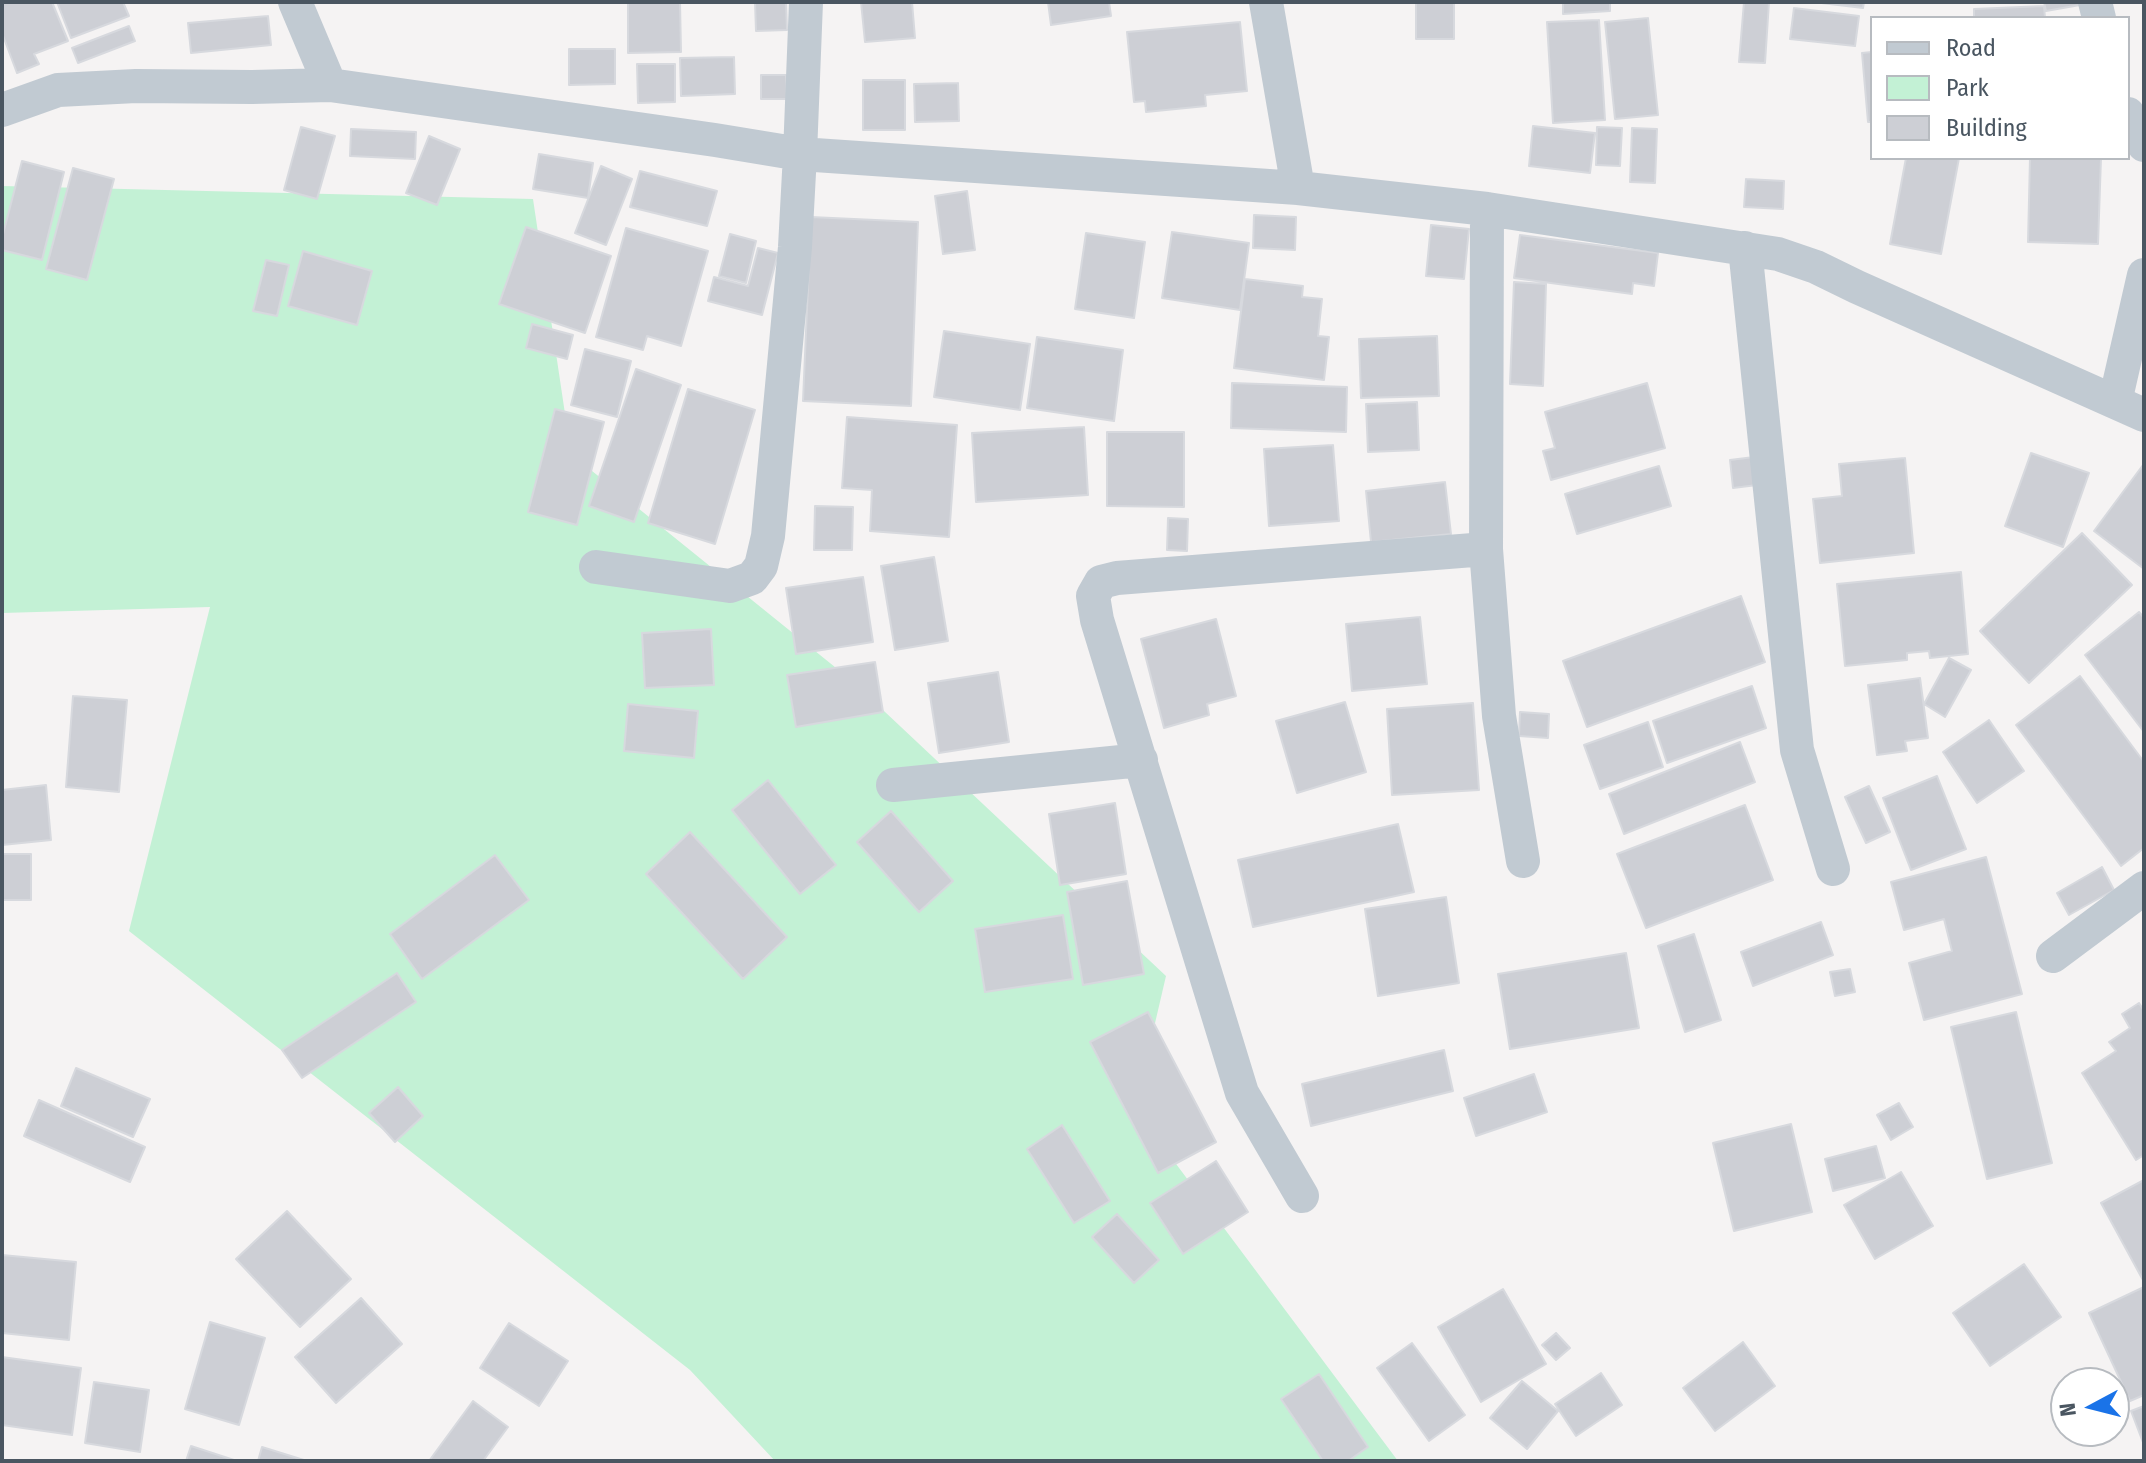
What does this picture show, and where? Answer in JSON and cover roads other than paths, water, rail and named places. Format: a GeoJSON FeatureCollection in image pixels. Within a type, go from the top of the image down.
{"type":"FeatureCollection","features":[{"type":"Feature","properties":{"kind":"street"},"geometry":{"type":"LineString","coordinates":[[295,2],[330,85]]}},
{"type":"Feature","properties":{"kind":"street"},"geometry":{"type":"LineString","coordinates":[[596,567],[730,586],[752,578],[761,566],[768,536],[795,247],[806,2]]}},
{"type":"Feature","properties":{"kind":"street"},"geometry":{"type":"LineString","coordinates":[[1266,2],[1298,188]]}},
{"type":"Feature","properties":{"kind":"street"},"geometry":{"type":"LineString","coordinates":[[2,110],[58,90],[136,86],[330,85],[800,154],[1298,188],[1487,209],[1778,254],[1816,267],[2130,409],[2144,275]]}},
{"type":"Feature","properties":{"kind":"street"},"geometry":{"type":"LineString","coordinates":[[2130,118],[2144,145]]}},
{"type":"Feature","properties":{"kind":"street"},"geometry":{"type":"LineString","coordinates":[[1487,209],[1486,549],[1499,716],[1523,861]]}},
{"type":"Feature","properties":{"kind":"street"},"geometry":{"type":"LineString","coordinates":[[1745,248],[1797,750],[1833,869]]}},
{"type":"Feature","properties":{"kind":"street"},"geometry":{"type":"LineString","coordinates":[[1302,1196],[1242,1093],[1097,620],[1093,596],[1101,582],[1117,578],[1486,549]]}},
{"type":"Feature","properties":{"kind":"street"},"geometry":{"type":"LineString","coordinates":[[893,785],[1141,760]]}},
{"type":"Feature","properties":{"kind":"street"},"geometry":{"type":"LineString","coordinates":[[2053,956],[2144,888]]}}]}
